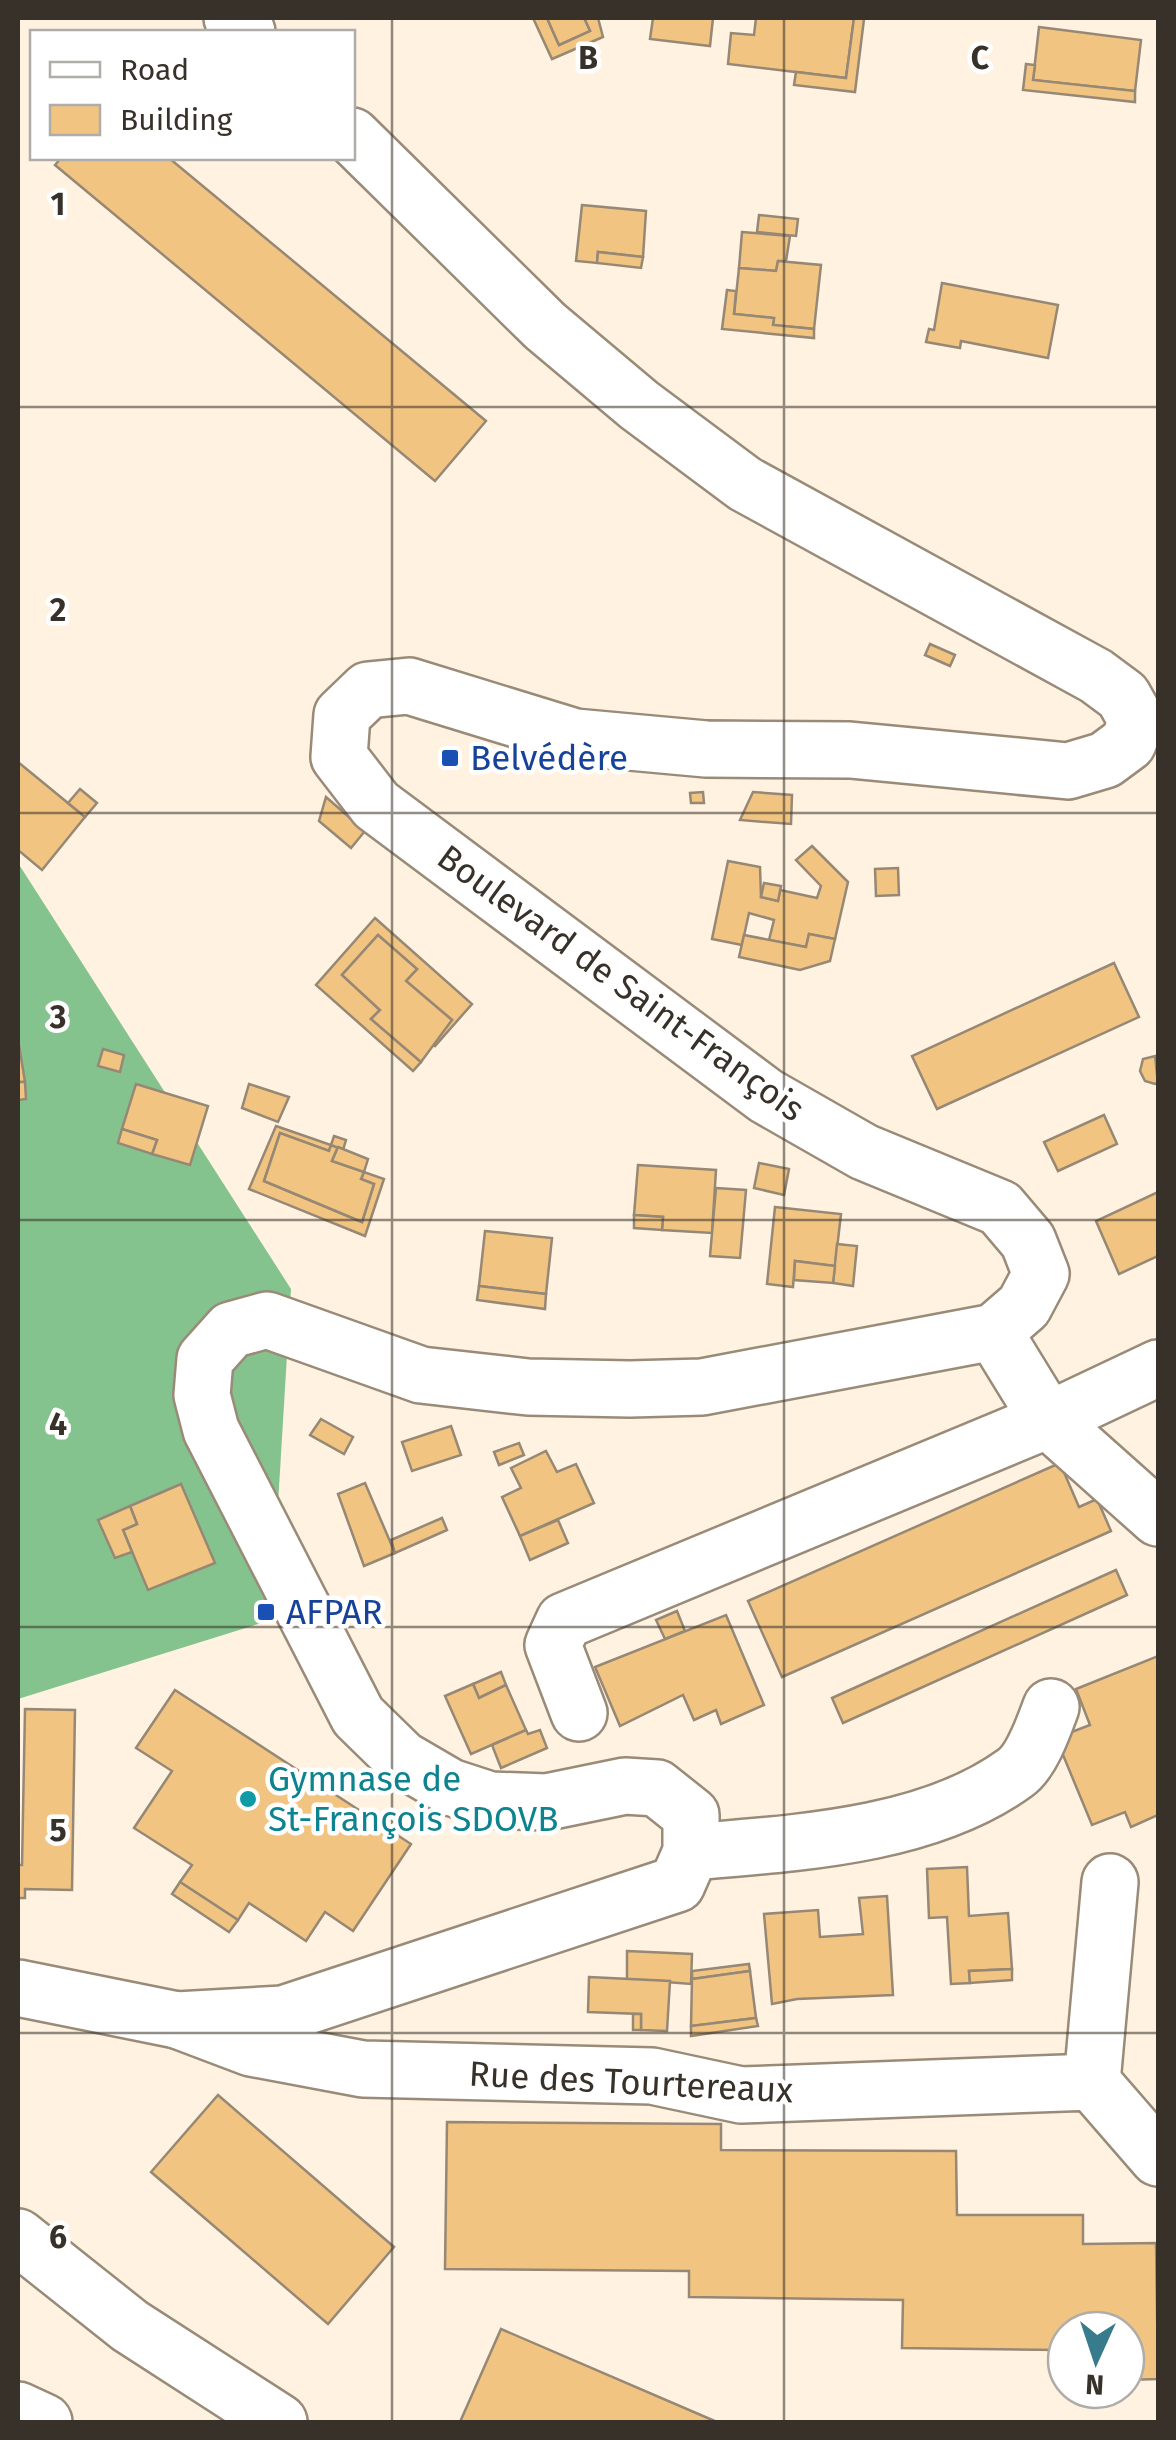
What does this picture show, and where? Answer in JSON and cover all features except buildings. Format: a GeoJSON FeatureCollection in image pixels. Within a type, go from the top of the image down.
{"type":"FeatureCollection","features":[{"type":"Feature","properties":{"kind":"main road","name":"Boulevard de Saint-François"},"geometry":{"type":"LineString","coordinates":[[355,139],[545,326],[639,405],[745,484],[1096,676],[1148,718],[1128,743],[1105,760],[1068,771],[850,750],[706,749],[576,738],[409,686],[368,690],[342,715],[339,756],[376,804],[392,816],[766,1096],[864,1152],[1000,1208],[1028,1241],[1041,1274],[1024,1306],[994,1332]]}},
{"type":"Feature","properties":{"kind":"main road"},"geometry":{"type":"LineString","coordinates":[[18,1988],[177,2020],[283,2014],[420,1972],[677,1884],[691,1852],[691,1815],[656,1788],[625,1786],[547,1802],[490,1800],[450,1787],[402,1759],[358,1716],[210,1430],[202,1394],[204,1359],[230,1330],[267,1320],[421,1375],[528,1387],[702,1387],[994,1332],[1048,1420],[1158,1518]]}},
{"type":"Feature","properties":{"kind":"main road"},"geometry":{"type":"LineString","coordinates":[[579,1713],[553,1645],[564,1621],[1048,1420],[1158,1368]]}},
{"type":"Feature","properties":{"kind":"main road"},"geometry":{"type":"LineString","coordinates":[[691,1852],[816,1841],[906,1824],[1018,1772],[1051,1707]]}},
{"type":"Feature","properties":{"kind":"main road"},"geometry":{"type":"LineString","coordinates":[[1110,1882],[1092,2082],[1158,2158]]}},
{"type":"Feature","properties":{"kind":"main road","name":"Rue des Tourtereaux"},"geometry":{"type":"LineString","coordinates":[[177,2020],[251,2048],[363,2069],[652,2076],[741,2094],[1092,2082]]}},
{"type":"Feature","properties":{"kind":"main road"},"geometry":{"type":"LineString","coordinates":[[18,2237],[130,2326],[279,2422]]}},
{"type":"Feature","properties":{"kind":"main road"},"geometry":{"type":"LineString","coordinates":[[18,2410],[44,2422]]}},
{"type":"Feature","properties":{"kind":"green space"},"geometry":{"type":"Polygon","coordinates":[[[18,863],[291,1289],[271,1620],[18,1699],[18,863]]]}},
{"type":"Feature","properties":{"kind":"place","name":"Belvédère"},"geometry":{"type":"Point","coordinates":[450,758]}},
{"type":"Feature","properties":{"kind":"place","name":"AFPAR"},"geometry":{"type":"Point","coordinates":[266,1612]}},
{"type":"Feature","properties":{"kind":"place","name":"Gymnase de St-François SDOVB"},"geometry":{"type":"Point","coordinates":[248,1799]}}]}
